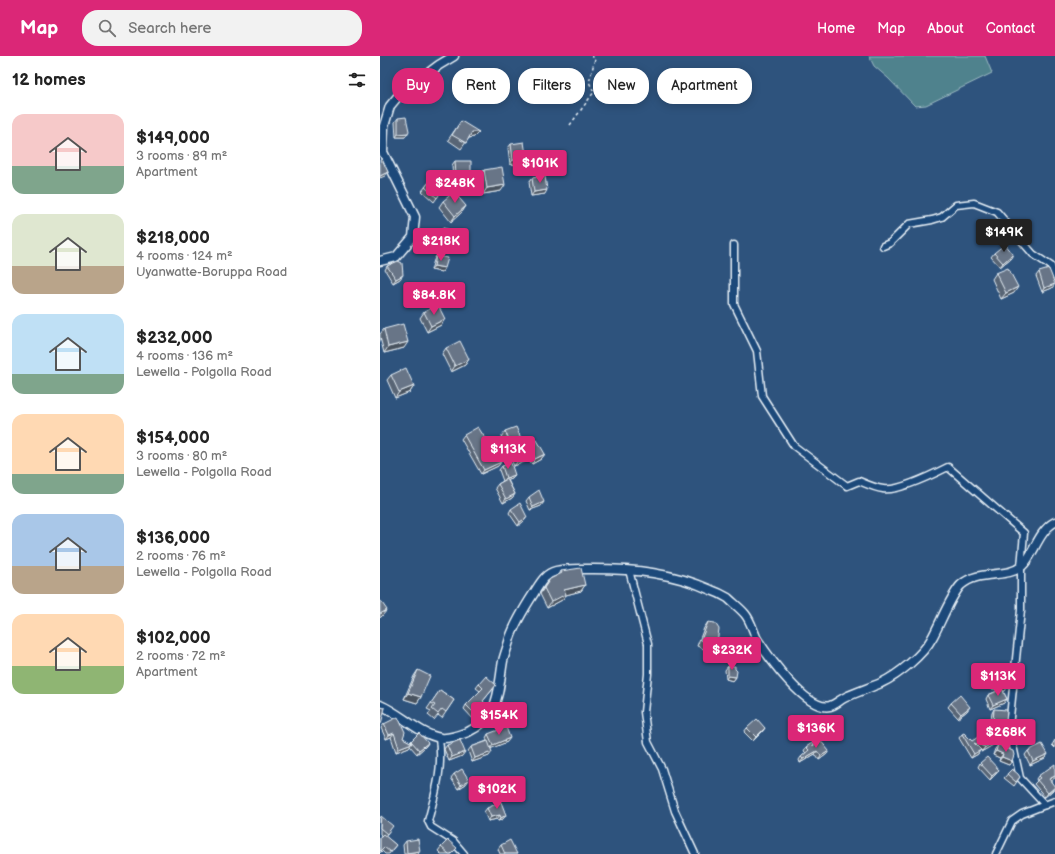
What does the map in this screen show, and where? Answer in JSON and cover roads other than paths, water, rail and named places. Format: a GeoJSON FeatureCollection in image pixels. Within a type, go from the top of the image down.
{"type":"FeatureCollection","features":[{"type":"Feature","properties":{"kind":"street"},"geometry":{"type":"LineString","coordinates":[[380,261],[396,257],[414,237],[415,217],[383,152],[384,126],[390,106],[400,95],[439,64],[454,56]]}},
{"type":"Feature","properties":{"kind":"street"},"geometry":{"type":"LineString","coordinates":[[883,246],[890,243],[909,224],[942,217],[956,206],[974,203],[997,212],[1033,254],[1051,266],[1055,277]]}},
{"type":"Feature","properties":{"kind":"street"},"geometry":{"type":"LineString","coordinates":[[734,245],[734,304],[757,351],[762,396],[794,446],[847,486],[859,481],[884,490],[896,488],[924,480],[948,467],[1024,533],[1021,567],[1021,610],[1010,727],[1020,778],[1046,805]]}},
{"type":"Feature","properties":{"kind":"street"},"geometry":{"type":"LineString","coordinates":[[380,705],[422,730],[439,738],[462,735],[484,722],[492,710],[500,682],[503,662],[511,636],[526,607],[546,575],[556,571],[580,569],[629,570],[660,573],[699,584],[726,597],[746,615],[767,654],[786,677],[808,698],[818,705],[829,706],[846,697],[883,682],[914,661],[931,640],[960,586],[972,578],[1016,571],[1025,564],[1035,545],[1046,529],[1050,524],[1055,522]]}},
{"type":"Feature","properties":{"kind":"street"},"geometry":{"type":"LineString","coordinates":[[629,570],[648,644],[648,674],[644,712],[648,742],[662,770],[675,812],[695,854]]}},
{"type":"Feature","properties":{"kind":"street"},"geometry":{"type":"LineString","coordinates":[[439,738],[441,755],[438,781],[428,821],[431,827],[453,841],[464,854]]}},
{"type":"Feature","properties":{"kind":"street"},"geometry":{"type":"LineString","coordinates":[[996,854],[1012,821],[1022,814],[1055,801]]}}]}
